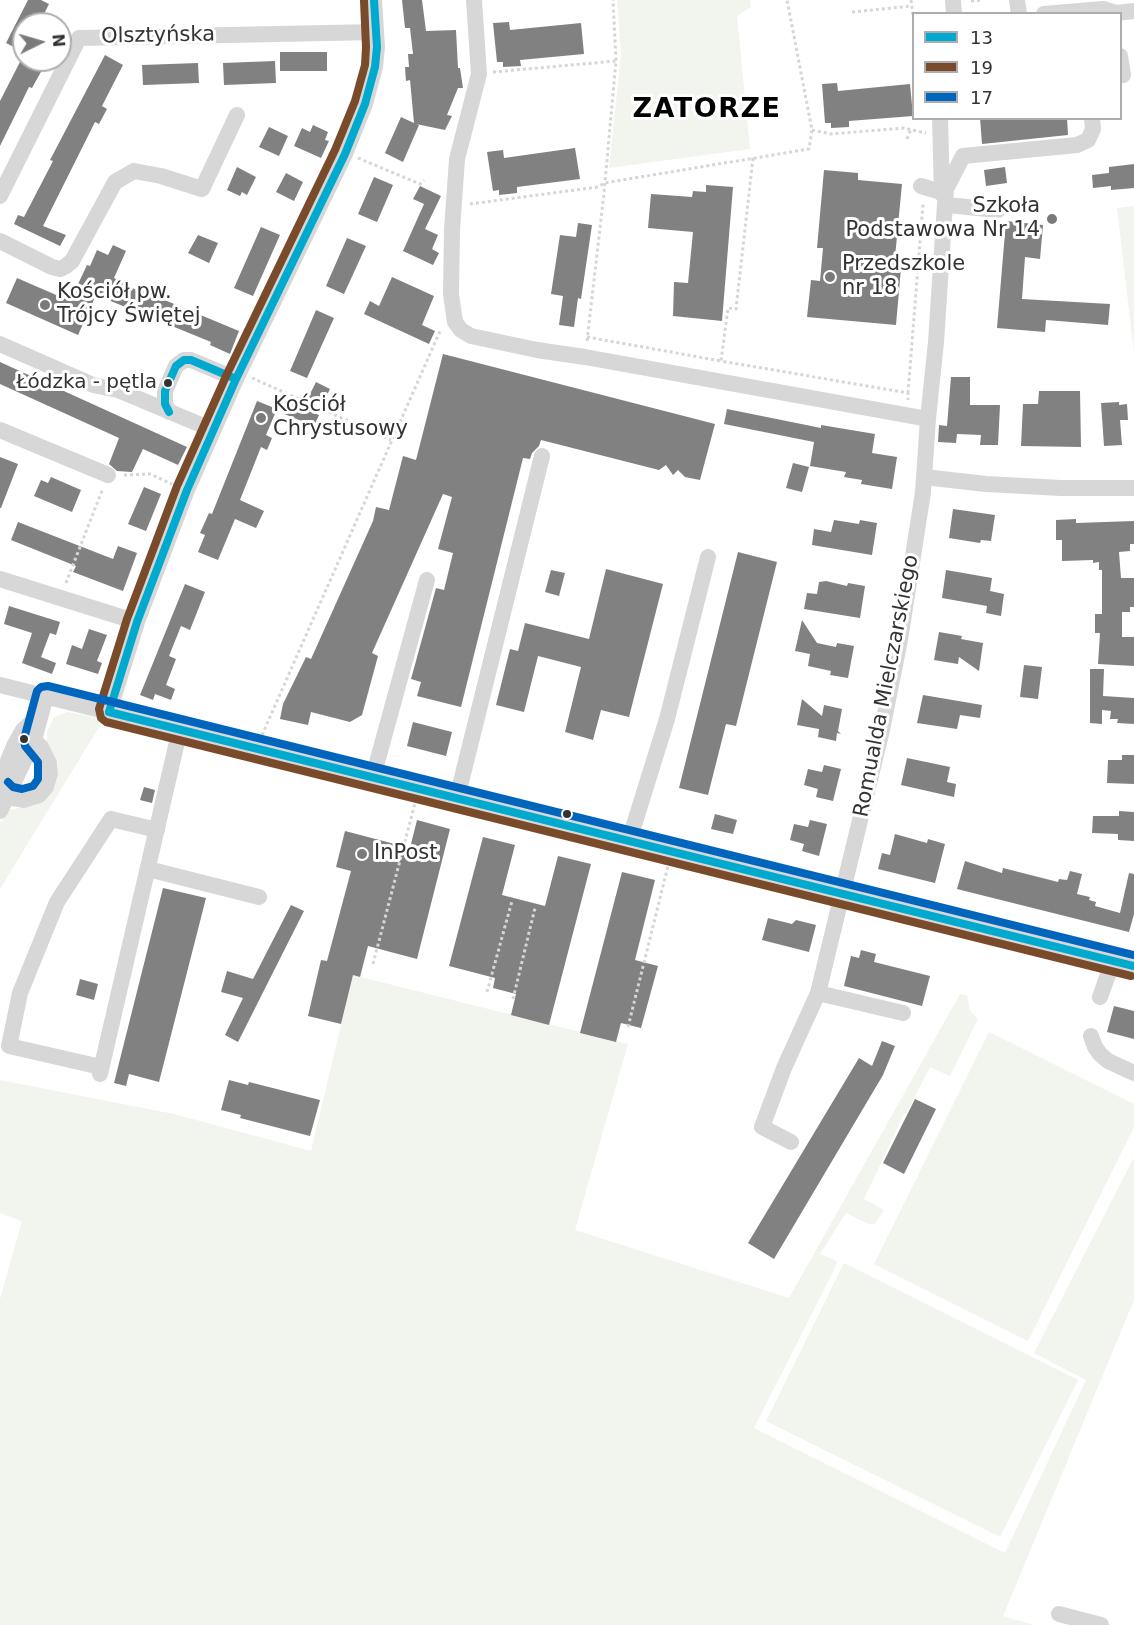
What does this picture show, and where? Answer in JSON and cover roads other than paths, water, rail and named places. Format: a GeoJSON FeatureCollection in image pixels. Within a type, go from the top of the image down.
{"type":"FeatureCollection","features":[{"type":"Feature","properties":{"kind":"street"},"geometry":{"type":"LineString","coordinates":[[109,712],[137,622],[187,490],[238,376],[345,154],[371,85],[375,67],[374,0]]}},
{"type":"Feature","properties":{"kind":"street"},"geometry":{"type":"LineString","coordinates":[[474,0],[479,74],[457,159],[453,207],[451,294],[455,322],[461,330],[471,336],[537,350],[928,419]]}},
{"type":"Feature","properties":{"kind":"street"},"geometry":{"type":"LineString","coordinates":[[1068,12],[1103,9],[1113,12]]}},
{"type":"Feature","properties":{"kind":"street","name":"Olsztyńska"},"geometry":{"type":"LineString","coordinates":[[0,196],[80,38],[376,33]]}},
{"type":"Feature","properties":{"kind":"street"},"geometry":{"type":"LineString","coordinates":[[1122,69],[1123,75]]}},
{"type":"Feature","properties":{"kind":"street"},"geometry":{"type":"LineString","coordinates":[[0,241],[52,267],[60,269],[66,266],[72,261],[115,182],[134,171],[161,176],[201,189],[237,115]]}},
{"type":"Feature","properties":{"kind":"street"},"geometry":{"type":"LineString","coordinates":[[944,199],[946,189],[963,156],[1077,145],[1088,140],[1093,129],[1092,120]]}},
{"type":"Feature","properties":{"kind":"street"},"geometry":{"type":"LineString","coordinates":[[935,128],[944,199]]}},
{"type":"Feature","properties":{"kind":"street"},"geometry":{"type":"LineString","coordinates":[[923,186],[944,199],[998,210]]}},
{"type":"Feature","properties":{"kind":"street","name":"Romualda Mielczarskiego"},"geometry":{"type":"LineString","coordinates":[[791,1142],[762,1127],[784,1068],[818,993],[882,730],[923,492],[936,342],[944,199]]}},
{"type":"Feature","properties":{"kind":"street"},"geometry":{"type":"LineString","coordinates":[[0,344],[93,385],[118,390],[213,430]]}},
{"type":"Feature","properties":{"kind":"street"},"geometry":{"type":"LineString","coordinates":[[170,412],[165,404],[165,390],[176,366],[184,360],[191,360],[238,376]]}},
{"type":"Feature","properties":{"kind":"street"},"geometry":{"type":"LineString","coordinates":[[0,430],[108,475]]}},
{"type":"Feature","properties":{"kind":"street"},"geometry":{"type":"LineString","coordinates":[[457,798],[542,456]]}},
{"type":"Feature","properties":{"kind":"street"},"geometry":{"type":"LineString","coordinates":[[924,477],[1050,488],[1134,488]]}},
{"type":"Feature","properties":{"kind":"street"},"geometry":{"type":"LineString","coordinates":[[629,841],[667,719],[708,557]]}},
{"type":"Feature","properties":{"kind":"street"},"geometry":{"type":"LineString","coordinates":[[0,579],[137,622]]}},
{"type":"Feature","properties":{"kind":"street"},"geometry":{"type":"LineString","coordinates":[[373,777],[427,580]]}},
{"type":"Feature","properties":{"kind":"street"},"geometry":{"type":"LineString","coordinates":[[0,685],[1134,966]]}},
{"type":"Feature","properties":{"kind":"street"},"geometry":{"type":"LineString","coordinates":[[34,740],[48,758],[50,774],[48,783],[43,791],[34,798],[2,799],[34,740],[46,696]]}},
{"type":"Feature","properties":{"kind":"street"},"geometry":{"type":"LineString","coordinates":[[0,780],[23,730],[41,714]]}},
{"type":"Feature","properties":{"kind":"street"},"geometry":{"type":"LineString","coordinates":[[158,830],[111,819],[57,902],[20,993],[9,1046],[100,1070],[158,830],[180,729]]}},
{"type":"Feature","properties":{"kind":"street"},"geometry":{"type":"LineString","coordinates":[[148,869],[259,897]]}},
{"type":"Feature","properties":{"kind":"street"},"geometry":{"type":"LineString","coordinates":[[1100,997],[1113,961]]}},
{"type":"Feature","properties":{"kind":"street"},"geometry":{"type":"LineString","coordinates":[[818,993],[903,1014]]}},
{"type":"Feature","properties":{"kind":"street"},"geometry":{"type":"LineString","coordinates":[[1091,1036],[1095,1047],[1108,1061],[1134,1073]]}},
{"type":"Feature","properties":{"kind":"street"},"geometry":{"type":"LineString","coordinates":[[1059,1614],[1101,1625]]}},
{"type":"Feature","properties":{"kind":"place","name":"Szkoła Podstawowa Nr 14"},"geometry":{"type":"Point","coordinates":[1052,219]}},
{"type":"Feature","properties":{"kind":"place","name":"Przedszkole nr 18"},"geometry":{"type":"Point","coordinates":[830,277]}},
{"type":"Feature","properties":{"kind":"place","name":"Kościół pw. Trójcy Świętej"},"geometry":{"type":"Point","coordinates":[45,305]}},
{"type":"Feature","properties":{"kind":"place","name":"Łódzka - pętla"},"geometry":{"type":"Point","coordinates":[168,383]}},
{"type":"Feature","properties":{"kind":"place","name":"Kościół Chrystusowy"},"geometry":{"type":"Point","coordinates":[261,418]}},
{"type":"Feature","properties":{"kind":"place","name":"InPost"},"geometry":{"type":"Point","coordinates":[362,854]}},
{"type":"Feature","properties":{"kind":"district","name":"ZATORZE"},"geometry":{"type":"Point","coordinates":[707,110]}}]}
